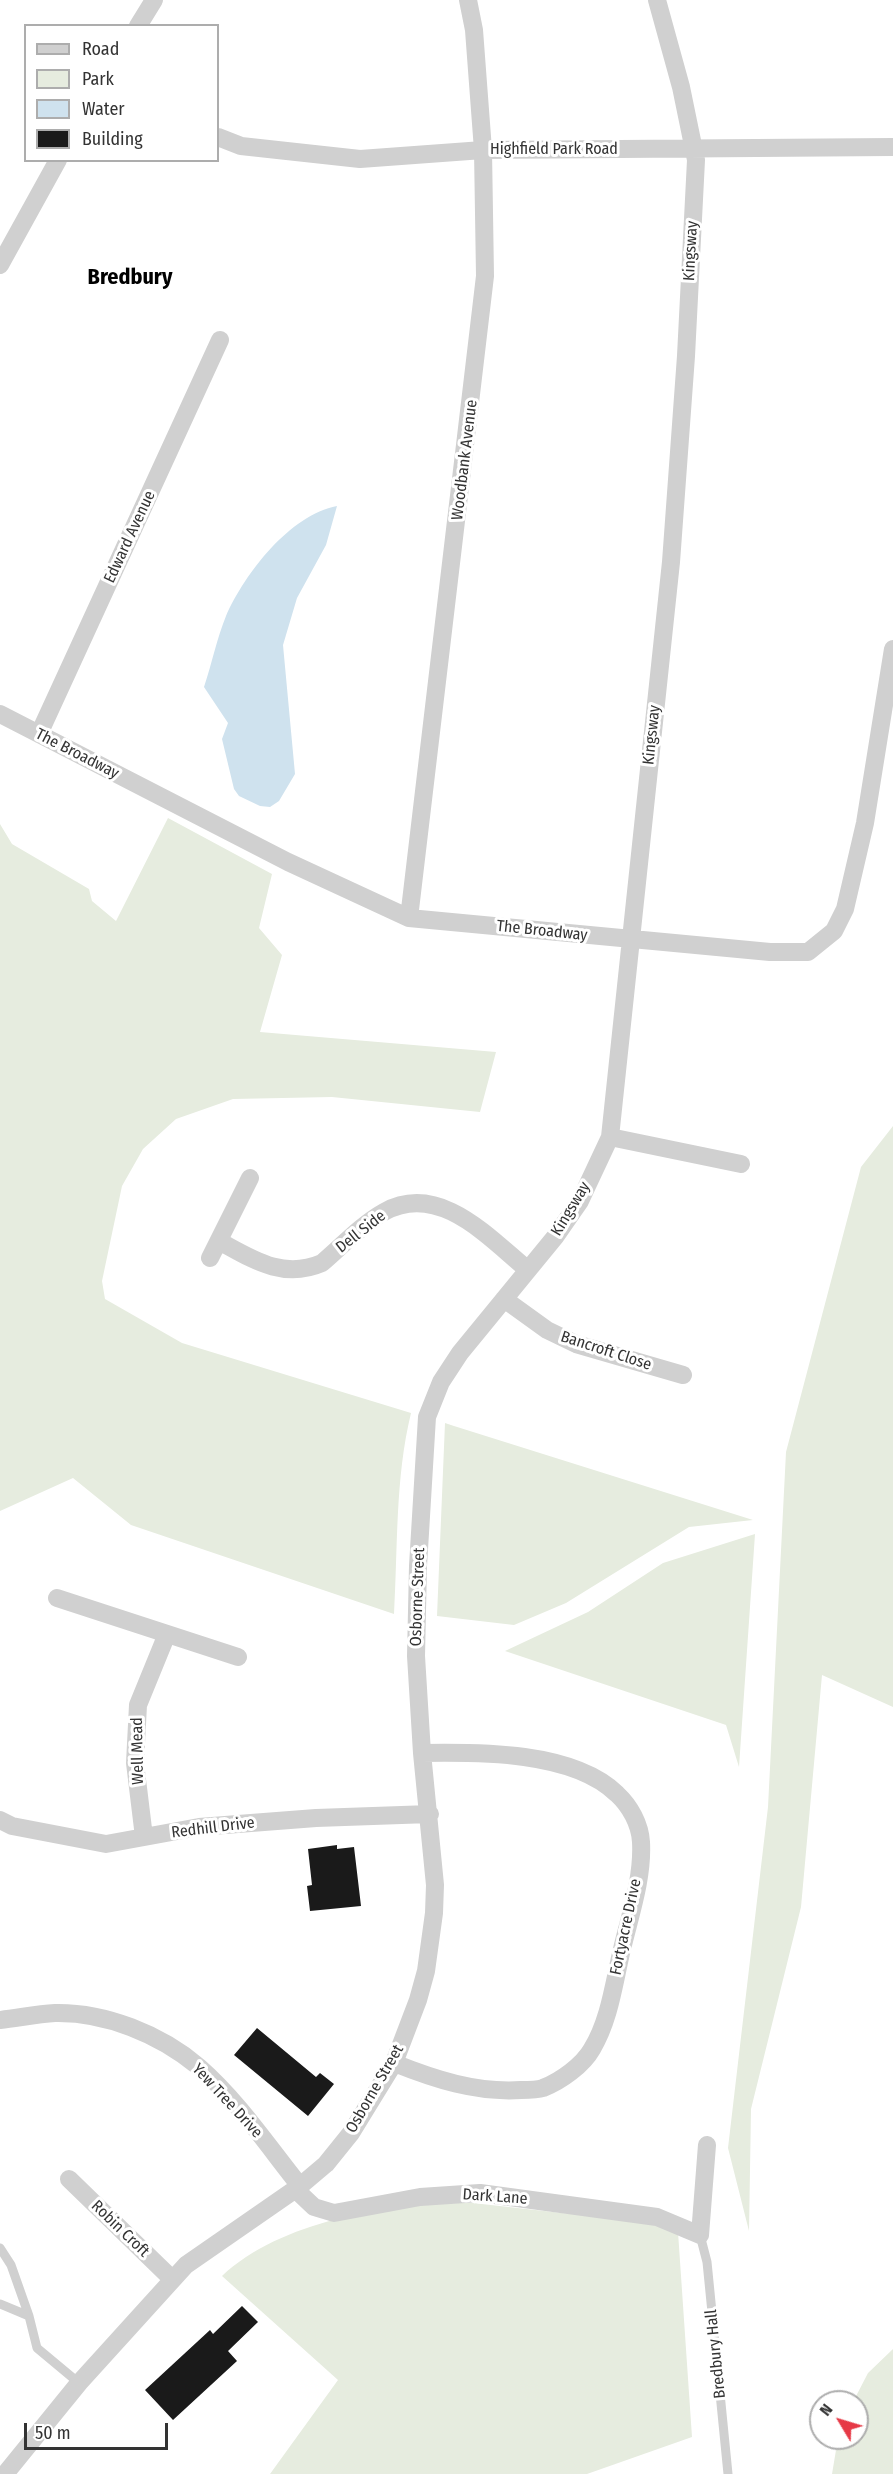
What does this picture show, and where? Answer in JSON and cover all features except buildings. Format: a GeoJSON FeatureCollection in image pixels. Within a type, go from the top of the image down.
{"type":"FeatureCollection","features":[{"type":"Feature","properties":{"kind":"street"},"geometry":{"type":"LineString","coordinates":[[139,24],[154,0]]}},
{"type":"Feature","properties":{"kind":"street","name":"Woodbank Avenue"},"geometry":{"type":"LineString","coordinates":[[409,918],[485,276],[483,150],[474,30],[468,0]]}},
{"type":"Feature","properties":{"kind":"street","name":"Kingsway"},"geometry":{"type":"LineString","coordinates":[[427,1417],[441,1382],[460,1353],[528,1270],[580,1201],[610,1137],[671,562],[690,287],[696,160],[681,87],[657,0]]}},
{"type":"Feature","properties":{"kind":"street","name":"Highfield Park Road"},"geometry":{"type":"LineString","coordinates":[[219,137],[241,146],[360,159],[483,150],[893,147]]}},
{"type":"Feature","properties":{"kind":"street"},"geometry":{"type":"LineString","coordinates":[[0,265],[57,162]]}},
{"type":"Feature","properties":{"kind":"street","name":"Edward Avenue"},"geometry":{"type":"LineString","coordinates":[[39,734],[220,340]]}},
{"type":"Feature","properties":{"kind":"street","name":"The Broadway"},"geometry":{"type":"LineString","coordinates":[[0,714],[288,862],[409,918],[770,952],[808,952],[834,931],[845,909],[865,823],[893,649]]}},
{"type":"Feature","properties":{"kind":"street"},"geometry":{"type":"LineString","coordinates":[[610,1137],[741,1164]]}},
{"type":"Feature","properties":{"kind":"street"},"geometry":{"type":"LineString","coordinates":[[210,1258],[250,1178]]}},
{"type":"Feature","properties":{"kind":"street","name":"Dell Side"},"geometry":{"type":"LineString","coordinates":[[219,1240],[265,1266],[292,1269],[313,1267],[322,1263],[384,1212],[410,1203],[422,1203],[461,1215],[528,1270]]}},
{"type":"Feature","properties":{"kind":"street","name":"Bancroft Close"},"geometry":{"type":"LineString","coordinates":[[504,1299],[547,1330],[576,1344],[683,1375]]}},
{"type":"Feature","properties":{"kind":"street","name":"Osborne Street"},"geometry":{"type":"LineString","coordinates":[[5,2474],[79,2383],[172,2279],[201,2253],[297,2188],[326,2164],[351,2133],[393,2062],[418,2000],[431,1941],[435,1885],[430,1815],[422,1753],[417,1628],[427,1417]]}},
{"type":"Feature","properties":{"kind":"street"},"geometry":{"type":"LineString","coordinates":[[57,1598],[238,1656]]}},
{"type":"Feature","properties":{"kind":"street","name":"Well Mead"},"geometry":{"type":"LineString","coordinates":[[144,1837],[135,1763],[138,1706],[167,1634]]}},
{"type":"Feature","properties":{"kind":"street","name":"Fortyacre Drive"},"geometry":{"type":"LineString","coordinates":[[393,2062],[428,2077],[464,2086],[505,2091],[542,2089],[572,2072],[592,2050],[607,2015],[635,1896],[641,1841],[633,1812],[616,1793],[593,1777],[551,1762],[492,1752],[422,1753]]}},
{"type":"Feature","properties":{"kind":"street","name":"Redhill Drive"},"geometry":{"type":"LineString","coordinates":[[0,1820],[12,1826],[106,1844],[199,1827],[304,1818],[430,1815]]}},
{"type":"Feature","properties":{"kind":"street","name":"Yew Tree Drive"},"geometry":{"type":"LineString","coordinates":[[0,2020],[55,2013],[80,2015],[105,2019],[156,2038],[198,2066],[232,2102],[297,2188]]}},
{"type":"Feature","properties":{"kind":"street"},"geometry":{"type":"LineString","coordinates":[[700,2235],[707,2145]]}},
{"type":"Feature","properties":{"kind":"street","name":"Robin Croft"},"geometry":{"type":"LineString","coordinates":[[69,2179],[172,2279]]}},
{"type":"Feature","properties":{"kind":"street","name":"Dark Lane"},"geometry":{"type":"LineString","coordinates":[[297,2188],[314,2207],[334,2213],[420,2197],[480,2193],[657,2217],[700,2235]]}},
{"type":"Feature","properties":{"kind":"lane","name":"Bredbury Hall"},"geometry":{"type":"LineString","coordinates":[[700,2235],[707,2262],[728,2474]]}},
{"type":"Feature","properties":{"kind":"lane"},"geometry":{"type":"LineString","coordinates":[[0,2248],[11,2265],[29,2316],[37,2348],[79,2383]]}},
{"type":"Feature","properties":{"kind":"lane"},"geometry":{"type":"LineString","coordinates":[[0,2304],[29,2316]]}},
{"type":"Feature","properties":{"kind":"green space"},"geometry":{"type":"Polygon","coordinates":[[[168,818],[272,874],[259,928],[282,955],[260,1032],[496,1052],[480,1112],[332,1097],[233,1099],[176,1119],[143,1149],[122,1186],[102,1281],[105,1299],[182,1343],[411,1413],[402,1463],[394,1614],[131,1525],[73,1478],[0,1511],[0,824],[12,844],[89,889],[92,901],[116,921],[168,818]]]}},
{"type":"Feature","properties":{"kind":"green space"},"geometry":{"type":"Polygon","coordinates":[[[893,1126],[893,1707],[822,1675],[801,1907],[751,2109],[749,2231],[728,2148],[768,1807],[786,1452],[861,1167],[893,1126]]]}},
{"type":"Feature","properties":{"kind":"green space"},"geometry":{"type":"Polygon","coordinates":[[[445,1423],[753,1520],[689,1527],[566,1603],[514,1625],[437,1616],[445,1423]]]}},
{"type":"Feature","properties":{"kind":"green space"},"geometry":{"type":"Polygon","coordinates":[[[755,1534],[739,1767],[726,1725],[505,1651],[588,1612],[663,1563],[755,1534]]]}},
{"type":"Feature","properties":{"kind":"green space"},"geometry":{"type":"Polygon","coordinates":[[[473,2203],[571,2214],[621,2213],[678,2232],[692,2437],[587,2474],[270,2474],[338,2380],[222,2276],[247,2257],[275,2241],[340,2218],[409,2206],[473,2203]]]}},
{"type":"Feature","properties":{"kind":"green space"},"geometry":{"type":"Polygon","coordinates":[[[893,2349],[893,2474],[832,2474],[836,2450],[869,2450],[869,2390],[859,2390],[868,2373],[893,2349]]]}},
{"type":"Feature","properties":{"kind":"water"},"geometry":{"type":"Polygon","coordinates":[[[337,506],[326,545],[297,598],[283,645],[295,774],[279,801],[270,807],[260,806],[239,796],[234,789],[222,739],[228,723],[204,687],[226,616],[234,599],[257,565],[286,533],[302,521],[337,506]]]}},
{"type":"Feature","properties":{"kind":"district","name":"Bredbury"},"geometry":{"type":"Point","coordinates":[130,278]}}]}
